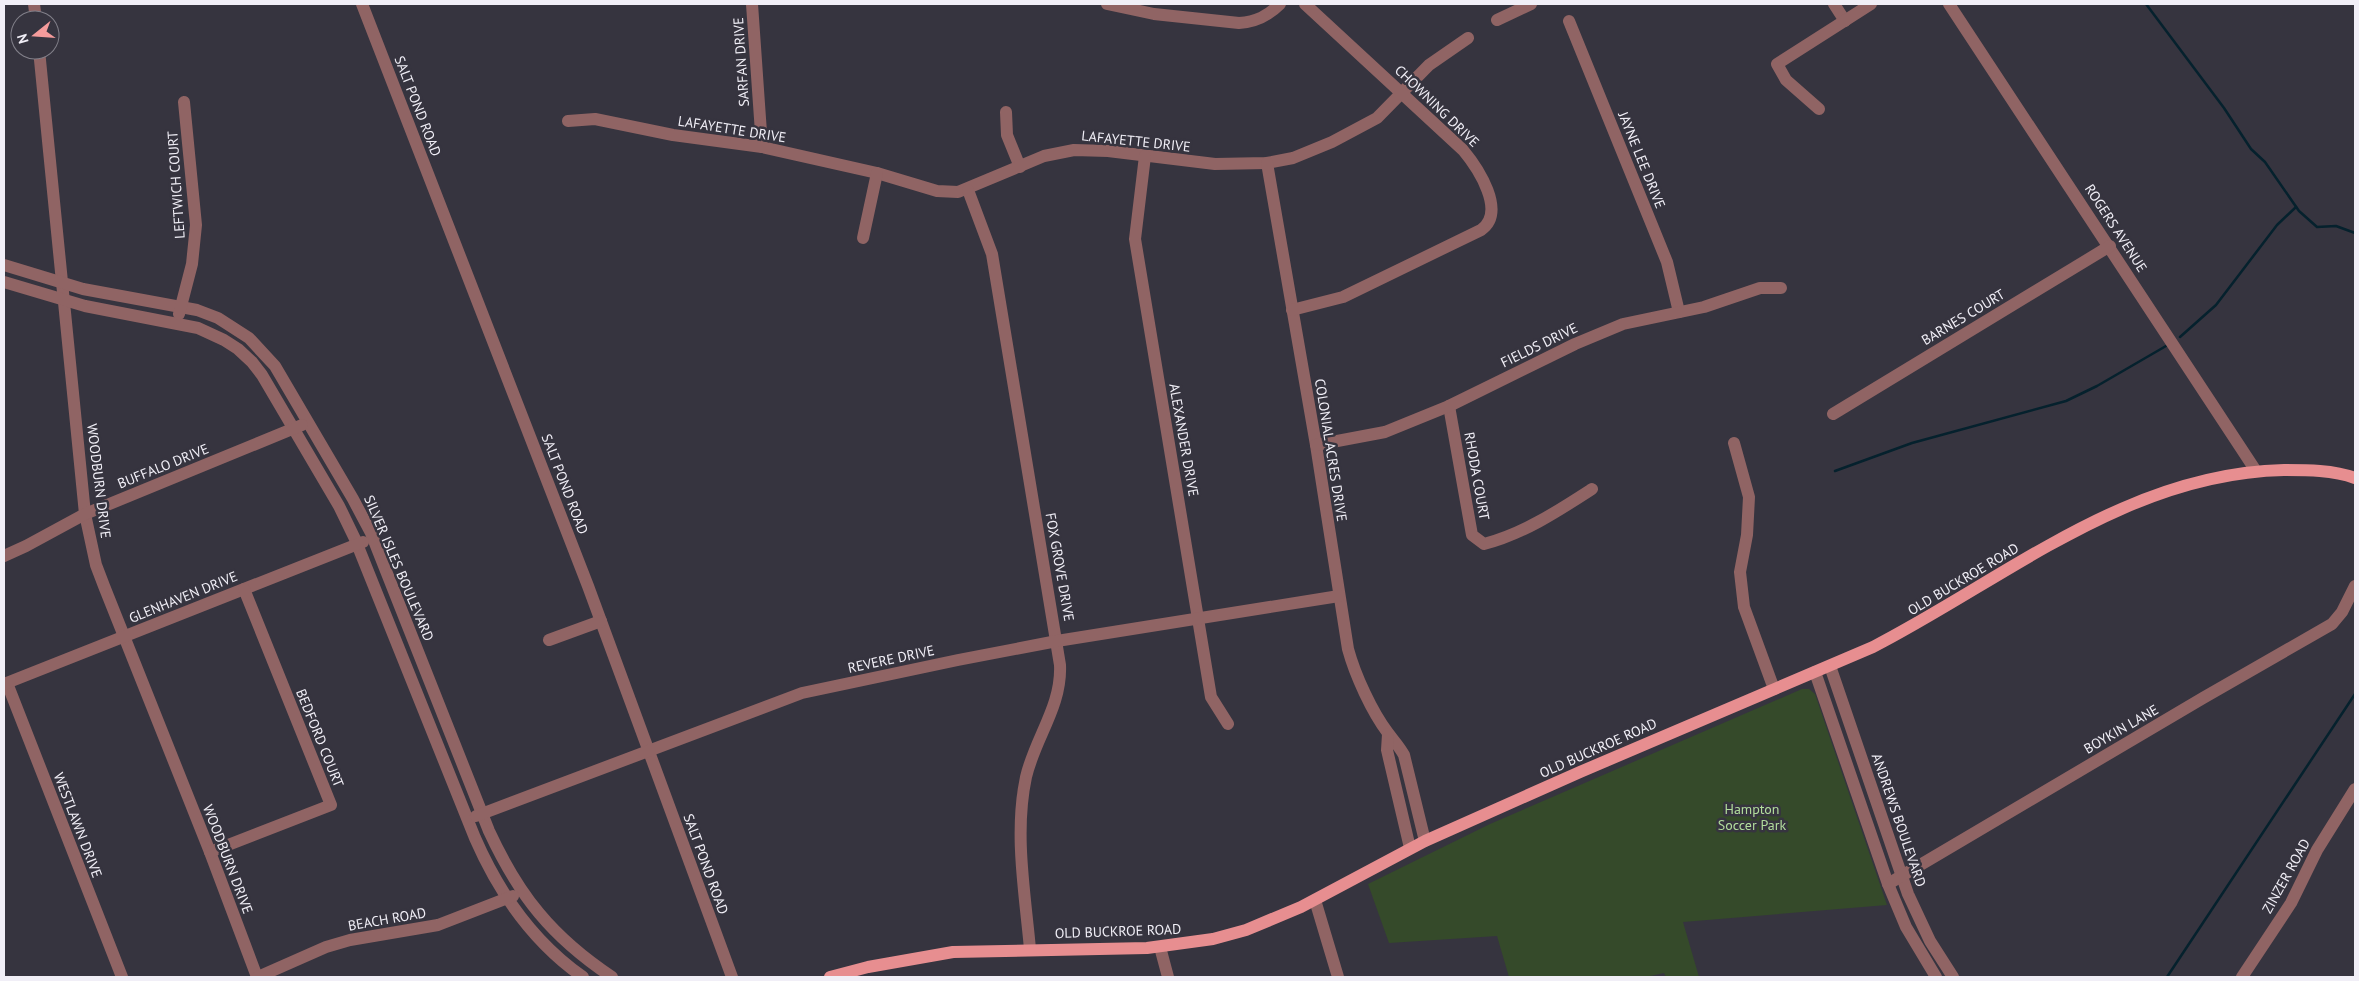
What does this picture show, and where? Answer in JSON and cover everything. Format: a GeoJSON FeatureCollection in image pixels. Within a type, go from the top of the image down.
{"type":"FeatureCollection","features":[{"type":"Feature","properties":{"kind":"main road","name":"OLD BUCKROE ROAD"},"geometry":{"type":"LineString","coordinates":[[830,977],[868,967],[935,954],[1030,949],[1160,947],[1231,934],[1260,925],[1315,900],[1425,841],[1580,772],[1830,666],[1914,626],[2075,530],[2108,513],[2168,492],[2256,471],[2304,470],[2355,478]]}},
{"type":"Feature","properties":{"kind":"street","name":"SALT POND ROAD"},"geometry":{"type":"LineString","coordinates":[[362,4],[650,749],[682,845],[732,977]]}},
{"type":"Feature","properties":{"kind":"street","name":"SARFAN DRIVE"},"geometry":{"type":"LineString","coordinates":[[752,4],[762,147]]}},
{"type":"Feature","properties":{"kind":"street"},"geometry":{"type":"LineString","coordinates":[[1107,4],[1154,14],[1238,23],[1252,22],[1264,17],[1280,4]]}},
{"type":"Feature","properties":{"kind":"street","name":"CHOWNING DRIVE"},"geometry":{"type":"LineString","coordinates":[[1292,310],[1343,297],[1481,230],[1490,222],[1492,210],[1490,198],[1474,164],[1463,150],[1305,4]]}},
{"type":"Feature","properties":{"kind":"street"},"geometry":{"type":"LineString","coordinates":[[1497,20],[1532,4]]}},
{"type":"Feature","properties":{"kind":"street"},"geometry":{"type":"LineString","coordinates":[[1834,4],[1846,21]]}},
{"type":"Feature","properties":{"kind":"street"},"geometry":{"type":"LineString","coordinates":[[1819,109],[1786,80],[1777,64],[1871,4]]}},
{"type":"Feature","properties":{"kind":"street","name":"ROGERS AVENUE"},"geometry":{"type":"LineString","coordinates":[[1949,4],[2110,246],[2256,471]]}},
{"type":"Feature","properties":{"kind":"street","name":"JAYNE LEE DRIVE"},"geometry":{"type":"LineString","coordinates":[[1570,21],[1667,262],[1679,312]]}},
{"type":"Feature","properties":{"kind":"street","name":"LAFAYETTE DRIVE"},"geometry":{"type":"LineString","coordinates":[[568,121],[595,119],[673,135],[762,147],[876,173],[943,193],[968,190],[1044,156],[1074,150],[1097,150],[1215,164],[1267,163],[1308,153],[1355,131],[1377,118],[1429,65],[1468,38]]}},
{"type":"Feature","properties":{"kind":"street","name":"WOODBURN DRIVE"},"geometry":{"type":"LineString","coordinates":[[40,60],[64,284],[85,514],[96,565],[258,977]]}},
{"type":"Feature","properties":{"kind":"street","name":"LEFTWICH COURT"},"geometry":{"type":"LineString","coordinates":[[177,324],[192,264],[196,225],[184,102]]}},
{"type":"Feature","properties":{"kind":"street"},"geometry":{"type":"LineString","coordinates":[[1006,112],[1007,135],[1020,167]]}},
{"type":"Feature","properties":{"kind":"street","name":"ALEXANDER DRIVE"},"geometry":{"type":"LineString","coordinates":[[1145,156],[1135,239],[1211,697],[1228,724]]}},
{"type":"Feature","properties":{"kind":"street","name":"COLONIAL ACRES DRIVE"},"geometry":{"type":"LineString","coordinates":[[1267,163],[1352,666],[1388,734],[1397,742],[1404,755],[1425,841]]}},
{"type":"Feature","properties":{"kind":"street"},"geometry":{"type":"LineString","coordinates":[[862,238],[876,173]]}},
{"type":"Feature","properties":{"kind":"street","name":"FOX GROVE DRIVE"},"geometry":{"type":"LineString","coordinates":[[968,190],[992,254],[1057,641],[1061,678],[1058,697],[1035,747],[1022,805],[1022,862],[1030,949]]}},
{"type":"Feature","properties":{"kind":"street","name":"BARNES COURT"},"geometry":{"type":"LineString","coordinates":[[1832,414],[2110,246]]}},
{"type":"Feature","properties":{"kind":"street","name":"SILVER ISLES BOULEVARD"},"geometry":{"type":"LineString","coordinates":[[4,265],[64,284],[198,310],[218,318],[249,338],[275,366],[353,499],[373,539],[482,814],[501,857],[522,893],[561,937],[612,977]]}},
{"type":"Feature","properties":{"kind":"street","name":"SILVER ISLES BOULEVARD"},"geometry":{"type":"LineString","coordinates":[[4,282],[65,301],[212,333],[238,349],[252,362],[262,375],[339,506],[357,545],[484,858],[507,899],[536,936],[583,977]]}},
{"type":"Feature","properties":{"kind":"street","name":"FIELDS DRIVE"},"geometry":{"type":"LineString","coordinates":[[1316,445],[1385,432],[1449,406],[1583,340],[1623,324],[1704,307],[1760,288],[1781,288]]}},
{"type":"Feature","properties":{"kind":"street","name":"RHODA COURT"},"geometry":{"type":"LineString","coordinates":[[1449,406],[1472,535],[1484,544],[1500,540],[1542,520],[1592,490]]}},
{"type":"Feature","properties":{"kind":"street","name":"BUFFALO DRIVE"},"geometry":{"type":"LineString","coordinates":[[4,556],[85,514],[294,429],[308,421]]}},
{"type":"Feature","properties":{"kind":"street"},"geometry":{"type":"LineString","coordinates":[[1734,443],[1749,497],[1747,535],[1740,572],[1744,607],[1774,689]]}},
{"type":"Feature","properties":{"kind":"street","name":"GLENHAVEN DRIVE"},"geometry":{"type":"LineString","coordinates":[[5,684],[373,539]]}},
{"type":"Feature","properties":{"kind":"street","name":"BOYKIN LANE"},"geometry":{"type":"LineString","coordinates":[[1888,884],[2332,624],[2342,612],[2355,586]]}},
{"type":"Feature","properties":{"kind":"street","name":"BEDFORD COURT"},"geometry":{"type":"LineString","coordinates":[[210,852],[331,805],[244,589]]}},
{"type":"Feature","properties":{"kind":"street","name":"REVERE DRIVE"},"geometry":{"type":"LineString","coordinates":[[468,820],[650,749],[802,693],[1057,641],[1339,596]]}},
{"type":"Feature","properties":{"kind":"street"},"geometry":{"type":"LineString","coordinates":[[549,640],[601,621]]}},
{"type":"Feature","properties":{"kind":"street","name":"ANDREWS BOULEVARD"},"geometry":{"type":"LineString","coordinates":[[1830,666],[1902,877],[1918,916],[1950,976]]}},
{"type":"Feature","properties":{"kind":"street"},"geometry":{"type":"LineString","coordinates":[[1815,672],[1888,884],[1906,927],[1936,977]]}},
{"type":"Feature","properties":{"kind":"street","name":"WESTLAWN DRIVE"},"geometry":{"type":"LineString","coordinates":[[5,684],[122,977]]}},
{"type":"Feature","properties":{"kind":"street","name":"COLONIAL ACRES DRIVE"},"geometry":{"type":"LineString","coordinates":[[1388,734],[1387,750],[1410,848]]}},
{"type":"Feature","properties":{"kind":"street","name":"ZINZER ROAD"},"geometry":{"type":"LineString","coordinates":[[2242,977],[2291,903],[2317,850],[2355,789]]}},
{"type":"Feature","properties":{"kind":"street","name":"BEACH ROAD"},"geometry":{"type":"LineString","coordinates":[[258,977],[326,947],[358,938],[438,925],[522,893]]}},
{"type":"Feature","properties":{"kind":"street"},"geometry":{"type":"LineString","coordinates":[[1315,900],[1338,977]]}},
{"type":"Feature","properties":{"kind":"street"},"geometry":{"type":"LineString","coordinates":[[1160,947],[1168,977]]}},
{"type":"Feature","properties":{"kind":"green space","name":"Hampton Soccer Park"},"geometry":{"type":"Polygon","coordinates":[[[1802,689],[1809,689],[1815,694],[1887,905],[1683,922],[1699,977],[1666,977],[1664,973],[1646,977],[1509,977],[1497,936],[1389,943],[1368,884],[1490,824],[1802,689]]]}},
{"type":"Feature","properties":{"kind":"waterway"},"geometry":{"type":"LineString","coordinates":[[2146,4],[2224,108],[2251,149],[2265,162],[2299,211],[2317,227],[2336,226],[2355,233]]}},
{"type":"Feature","properties":{"kind":"waterway"},"geometry":{"type":"LineString","coordinates":[[2180,337],[2216,305],[2277,225],[2296,207]]}},
{"type":"Feature","properties":{"kind":"waterway"},"geometry":{"type":"LineString","coordinates":[[1835,471],[1912,443],[2066,401],[2097,386],[2166,346]]}},
{"type":"Feature","properties":{"kind":"waterway"},"geometry":{"type":"LineString","coordinates":[[2167,977],[2355,694]]}}]}
